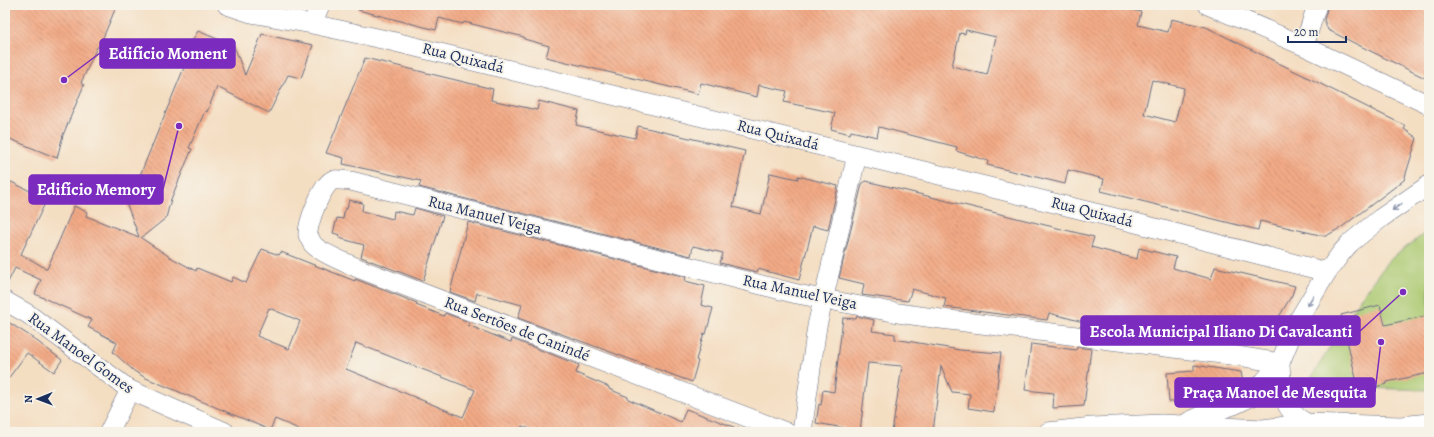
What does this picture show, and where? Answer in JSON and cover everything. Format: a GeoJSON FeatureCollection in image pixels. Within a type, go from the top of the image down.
{"type":"FeatureCollection","features":[{"type":"Feature","properties":{"kind":"street","name":"Rua Quixadá"},"geometry":{"type":"LineString","coordinates":[[227,5],[251,13],[312,24],[406,45],[1136,223],[1327,272]]}},
{"type":"Feature","properties":{"kind":"street"},"geometry":{"type":"LineString","coordinates":[[312,24],[320,5]]}},
{"type":"Feature","properties":{"kind":"street"},"geometry":{"type":"LineString","coordinates":[[1208,5],[1304,46],[1425,107]]}},
{"type":"Feature","properties":{"kind":"street"},"geometry":{"type":"LineString","coordinates":[[1304,46],[1317,5]]}},
{"type":"Feature","properties":{"kind":"street"},"geometry":{"type":"LineString","coordinates":[[802,432],[823,299],[857,155]]}},
{"type":"Feature","properties":{"kind":"street","name":"Rua Manuel Veiga"},"geometry":{"type":"LineString","coordinates":[[328,183],[333,180],[351,182],[797,294],[823,299],[941,319],[1280,363]]}},
{"type":"Feature","properties":{"kind":"street","name":"Rua Sertões de Canindé"},"geometry":{"type":"LineString","coordinates":[[328,183],[320,197],[310,222],[308,234],[312,244],[321,251],[360,269],[786,432]]}},
{"type":"Feature","properties":{"kind":"street"},"geometry":{"type":"LineString","coordinates":[[1183,424],[1203,415],[1234,405],[1255,395],[1262,384],[1280,363],[1296,324],[1327,272],[1350,243],[1381,218],[1429,185]]}},
{"type":"Feature","properties":{"kind":"street","name":"Rua Manoel Gomes"},"geometry":{"type":"LineString","coordinates":[[5,301],[28,314],[130,390],[225,432]]}},
{"type":"Feature","properties":{"kind":"street"},"geometry":{"type":"LineString","coordinates":[[1280,363],[1282,389],[1287,404],[1295,416],[1307,423]]}},
{"type":"Feature","properties":{"kind":"street"},"geometry":{"type":"LineString","coordinates":[[109,432],[130,390]]}},
{"type":"Feature","properties":{"kind":"street"},"geometry":{"type":"LineString","coordinates":[[1048,432],[1092,427],[1183,424],[1263,428],[1307,423],[1401,426],[1429,423]]}},
{"type":"Feature","properties":{"kind":"green space"},"geometry":{"type":"Polygon","coordinates":[[[1429,230],[1429,390],[1306,386],[1361,297],[1388,261],[1429,230]]]}},
{"type":"Feature","properties":{"kind":"building"},"geometry":{"type":"Polygon","coordinates":[[[5,5],[117,5],[99,47],[97,47],[81,83],[84,85],[63,135],[57,158],[5,137],[5,5]]]}},
{"type":"Feature","properties":{"kind":"building"},"geometry":{"type":"Polygon","coordinates":[[[359,5],[1113,5],[1141,12],[1138,25],[1168,32],[1171,19],[1206,27],[1406,126],[1404,129],[1417,138],[1404,180],[1342,227],[1324,236],[1260,221],[1258,230],[1101,191],[1104,179],[1068,170],[1065,184],[987,165],[988,161],[956,151],[957,147],[879,127],[877,137],[851,131],[850,134],[831,129],[835,113],[784,102],[787,91],[759,85],[757,97],[701,83],[698,94],[546,57],[549,46],[524,39],[524,37],[464,22],[463,24],[439,18],[436,30],[358,10],[359,5]],[[966,30],[965,34],[960,33],[952,66],[987,75],[996,37],[966,30]],[[1152,80],[1144,114],[1175,122],[1184,88],[1152,80]]]}},
{"type":"Feature","properties":{"kind":"building"},"geometry":{"type":"Polygon","coordinates":[[[1328,5],[1429,5],[1429,80],[1328,30],[1324,20],[1328,5]]]}},
{"type":"Feature","properties":{"kind":"building"},"geometry":{"type":"Polygon","coordinates":[[[198,31],[234,46],[245,75],[262,34],[313,45],[301,78],[288,75],[269,113],[217,87],[207,112],[205,111],[189,148],[192,149],[171,199],[166,218],[141,238],[170,257],[196,271],[197,268],[231,282],[233,277],[246,283],[262,249],[279,255],[281,252],[417,303],[416,305],[444,316],[445,313],[469,322],[468,325],[508,341],[511,342],[512,339],[579,365],[576,373],[609,387],[609,389],[628,397],[628,399],[681,422],[686,409],[742,430],[742,432],[538,432],[522,426],[519,432],[306,432],[275,419],[270,430],[146,378],[134,371],[113,352],[117,343],[116,342],[88,327],[92,320],[35,294],[41,280],[15,268],[5,288],[5,179],[47,199],[21,254],[47,269],[74,206],[87,212],[86,216],[139,237],[126,202],[130,192],[136,185],[190,53],[193,39],[198,31]],[[269,308],[257,336],[289,349],[300,321],[269,308]],[[356,343],[346,369],[463,417],[475,390],[356,343]]]}},
{"type":"Feature","properties":{"kind":"building"},"geometry":{"type":"Polygon","coordinates":[[[365,58],[493,89],[491,100],[537,110],[539,101],[579,111],[576,125],[635,138],[638,126],[745,151],[733,207],[761,214],[770,173],[798,179],[798,176],[838,186],[828,230],[813,226],[799,280],[758,269],[757,272],[720,263],[723,253],[693,246],[691,256],[419,187],[421,181],[343,164],[344,158],[326,153],[365,58]]]}},
{"type":"Feature","properties":{"kind":"building"},"geometry":{"type":"Polygon","coordinates":[[[866,181],[1094,237],[1091,247],[1137,259],[1139,248],[1176,257],[1173,268],[1211,279],[1215,267],[1295,286],[1292,295],[1265,340],[1254,344],[1082,326],[1083,322],[1049,313],[1047,320],[944,307],[946,298],[912,289],[908,301],[862,295],[864,284],[839,278],[862,184],[866,181]]]}},
{"type":"Feature","properties":{"kind":"building"},"geometry":{"type":"Polygon","coordinates":[[[349,200],[363,203],[362,211],[393,219],[394,211],[413,215],[415,208],[443,216],[423,281],[361,257],[364,245],[339,238],[340,235],[333,233],[337,218],[343,219],[345,208],[347,209],[349,200]]]}},
{"type":"Feature","properties":{"kind":"building"},"geometry":{"type":"Polygon","coordinates":[[[468,222],[686,277],[685,281],[705,286],[701,305],[713,308],[706,334],[704,333],[696,360],[698,361],[692,382],[518,318],[522,305],[477,293],[475,301],[450,292],[468,222]]]}},
{"type":"Feature","properties":{"kind":"building"},"geometry":{"type":"Polygon","coordinates":[[[1380,305],[1385,325],[1429,315],[1429,342],[1426,343],[1429,358],[1429,373],[1387,382],[1387,384],[1359,391],[1341,315],[1380,305]]]}},
{"type":"Feature","properties":{"kind":"building"},"geometry":{"type":"Polygon","coordinates":[[[857,316],[874,320],[872,331],[895,334],[895,339],[960,350],[1001,353],[994,412],[968,408],[970,394],[952,392],[941,366],[933,432],[892,432],[902,366],[868,363],[860,432],[844,431],[844,428],[816,423],[823,390],[834,392],[843,318],[856,319],[857,316]]]}},
{"type":"Feature","properties":{"kind":"building"},"geometry":{"type":"Polygon","coordinates":[[[5,320],[30,336],[62,360],[54,372],[27,353],[5,383],[5,320]]]}},
{"type":"Feature","properties":{"kind":"building"},"geometry":{"type":"Polygon","coordinates":[[[1031,344],[1076,350],[1077,347],[1091,349],[1084,406],[1053,408],[1054,393],[1025,390],[1031,344]]]}},
{"type":"Feature","properties":{"kind":"building"},"geometry":{"type":"Polygon","coordinates":[[[1194,365],[1241,372],[1243,382],[1235,391],[1229,394],[1220,395],[1212,400],[1169,402],[1167,373],[1194,371],[1194,365]]]}},
{"type":"Feature","properties":{"kind":"place","name":"Edifício Moment"},"geometry":{"type":"Point","coordinates":[64,80]}},
{"type":"Feature","properties":{"kind":"place","name":"Edifício Memory"},"geometry":{"type":"Point","coordinates":[179,126]}},
{"type":"Feature","properties":{"kind":"place","name":"Escola Municipal Iliano Di Cavalcanti"},"geometry":{"type":"Point","coordinates":[1403,292]}},
{"type":"Feature","properties":{"kind":"place","name":"Praça Manoel de Mesquita"},"geometry":{"type":"Point","coordinates":[1381,342]}}]}
